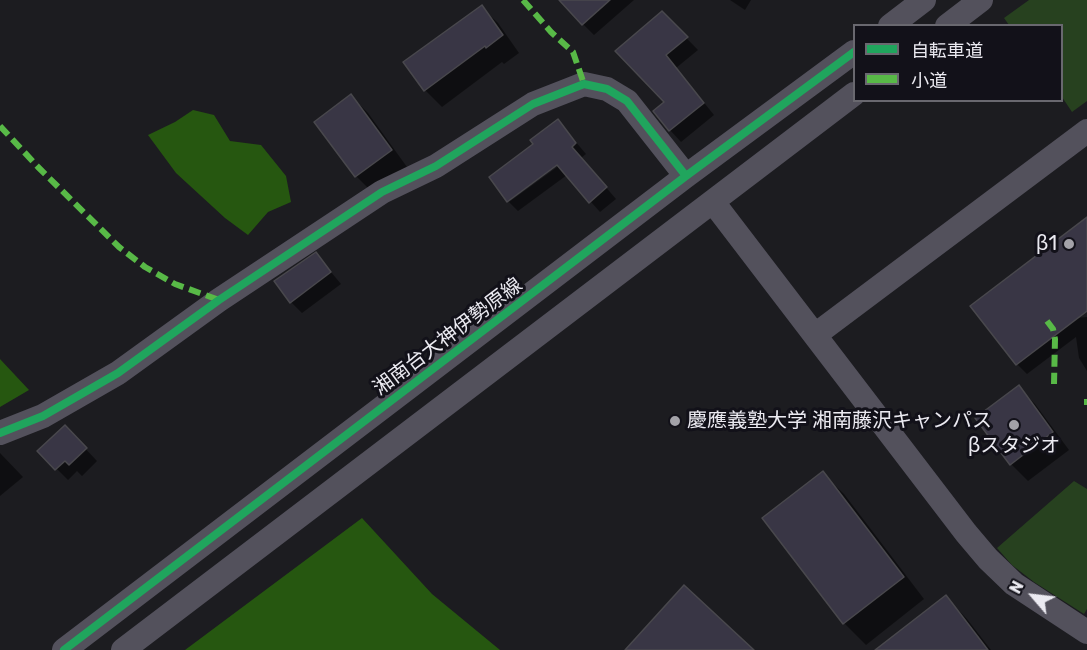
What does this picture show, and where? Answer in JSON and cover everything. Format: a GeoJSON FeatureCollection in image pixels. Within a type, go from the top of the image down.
{"type":"FeatureCollection","features":[{"type":"Feature","properties":{"kind":"street"},"geometry":{"type":"LineString","coordinates":[[893,24],[924,0]]}},
{"type":"Feature","properties":{"kind":"street"},"geometry":{"type":"LineString","coordinates":[[950,24],[981,0]]}},
{"type":"Feature","properties":{"kind":"street","name":"湘南台大神伊勢原線"},"geometry":{"type":"LineString","coordinates":[[64,650],[686,176],[853,53]]}},
{"type":"Feature","properties":{"kind":"street"},"geometry":{"type":"LineString","coordinates":[[0,433],[43,416],[118,373],[219,300],[382,192],[436,166],[533,104],[584,84],[607,89],[627,101],[686,176]]}},
{"type":"Feature","properties":{"kind":"street"},"geometry":{"type":"LineString","coordinates":[[123,650],[853,96]]}},
{"type":"Feature","properties":{"kind":"street"},"geometry":{"type":"LineString","coordinates":[[815,335],[1087,131]]}},
{"type":"Feature","properties":{"kind":"street"},"geometry":{"type":"LineString","coordinates":[[713,202],[988,559],[1014,584],[1087,632]]}},
{"type":"Feature","properties":{"kind":"green space"},"geometry":{"type":"Polygon","coordinates":[[[1029,0],[1087,0],[1087,101],[1072,112],[1063,98],[1063,24],[1008,24],[1004,18],[1029,0]]]}},
{"type":"Feature","properties":{"kind":"green space"},"geometry":{"type":"Polygon","coordinates":[[[193,110],[214,115],[230,141],[261,145],[286,176],[291,202],[268,212],[248,235],[225,218],[176,173],[148,135],[193,110]]]}},
{"type":"Feature","properties":{"kind":"green space"},"geometry":{"type":"Polygon","coordinates":[[[0,359],[29,390],[0,407],[0,359]]]}},
{"type":"Feature","properties":{"kind":"green space"},"geometry":{"type":"Polygon","coordinates":[[[1074,481],[1087,489],[1087,609],[1084,614],[1034,582],[1012,565],[997,548],[1074,481]]]}},
{"type":"Feature","properties":{"kind":"green space"},"geometry":{"type":"Polygon","coordinates":[[[362,518],[432,594],[500,650],[185,650],[362,518]]]}},
{"type":"Feature","properties":{"kind":"building"},"geometry":{"type":"Polygon","coordinates":[[[559,0],[610,0],[582,25],[559,0]]]}},
{"type":"Feature","properties":{"kind":"building"},"geometry":{"type":"Polygon","coordinates":[[[482,5],[503,35],[424,91],[403,62],[482,5]]]}},
{"type":"Feature","properties":{"kind":"building"},"geometry":{"type":"Polygon","coordinates":[[[662,11],[688,37],[666,55],[704,103],[669,131],[653,111],[664,102],[615,51],[662,11]]]}},
{"type":"Feature","properties":{"kind":"building"},"geometry":{"type":"Polygon","coordinates":[[[351,94],[392,150],[355,177],[314,122],[351,94]]]}},
{"type":"Feature","properties":{"kind":"building"},"geometry":{"type":"Polygon","coordinates":[[[558,119],[576,143],[572,147],[607,187],[589,203],[557,165],[507,202],[489,177],[533,144],[530,140],[558,119]]]}},
{"type":"Feature","properties":{"kind":"building"},"geometry":{"type":"Polygon","coordinates":[[[1087,217],[1087,311],[1016,365],[970,306],[1087,217]]]}},
{"type":"Feature","properties":{"kind":"building"},"geometry":{"type":"Polygon","coordinates":[[[316,252],[331,272],[290,303],[274,281],[316,252]]]}},
{"type":"Feature","properties":{"kind":"building","name":"βスタジオ"},"geometry":{"type":"Polygon","coordinates":[[[1019,385],[1053,432],[1010,465],[975,418],[1019,385]]]}},
{"type":"Feature","properties":{"kind":"building"},"geometry":{"type":"Polygon","coordinates":[[[65,425],[87,448],[69,465],[65,461],[55,470],[37,451],[65,425]]]}},
{"type":"Feature","properties":{"kind":"building"},"geometry":{"type":"Polygon","coordinates":[[[823,471],[904,577],[843,624],[762,518],[823,471]]]}},
{"type":"Feature","properties":{"kind":"building"},"geometry":{"type":"Polygon","coordinates":[[[684,585],[754,650],[625,650],[684,585]]]}},
{"type":"Feature","properties":{"kind":"building"},"geometry":{"type":"Polygon","coordinates":[[[946,595],[988,650],[875,650],[946,595]]]}},
{"type":"Feature","properties":{"kind":"marked path"},"geometry":{"type":"LineString","coordinates":[[523,0],[551,32],[573,52],[584,84]]}},
{"type":"Feature","properties":{"kind":"marked path"},"geometry":{"type":"LineString","coordinates":[[0,126],[119,247],[145,267],[175,284],[219,300]]}},
{"type":"Feature","properties":{"kind":"marked path"},"geometry":{"type":"LineString","coordinates":[[1047,321],[1053,329],[1055,339],[1054,384]]}},
{"type":"Feature","properties":{"kind":"cycle path"},"geometry":{"type":"LineString","coordinates":[[64,650],[686,176],[853,53]]}},
{"type":"Feature","properties":{"kind":"cycle path"},"geometry":{"type":"LineString","coordinates":[[0,433],[43,416],[118,373],[219,300],[382,192],[436,166],[533,104],[584,84],[607,89],[627,101],[686,176]]}},
{"type":"Feature","properties":{"kind":"place","name":"β1"},"geometry":{"type":"Point","coordinates":[1069,244]}},
{"type":"Feature","properties":{"kind":"place","name":"慶應義塾大学 湘南藤沢キャンパス"},"geometry":{"type":"Point","coordinates":[675,421]}},
{"type":"Feature","properties":{"kind":"place","name":"βスタジオ"},"geometry":{"type":"Point","coordinates":[1014,425]}}]}
